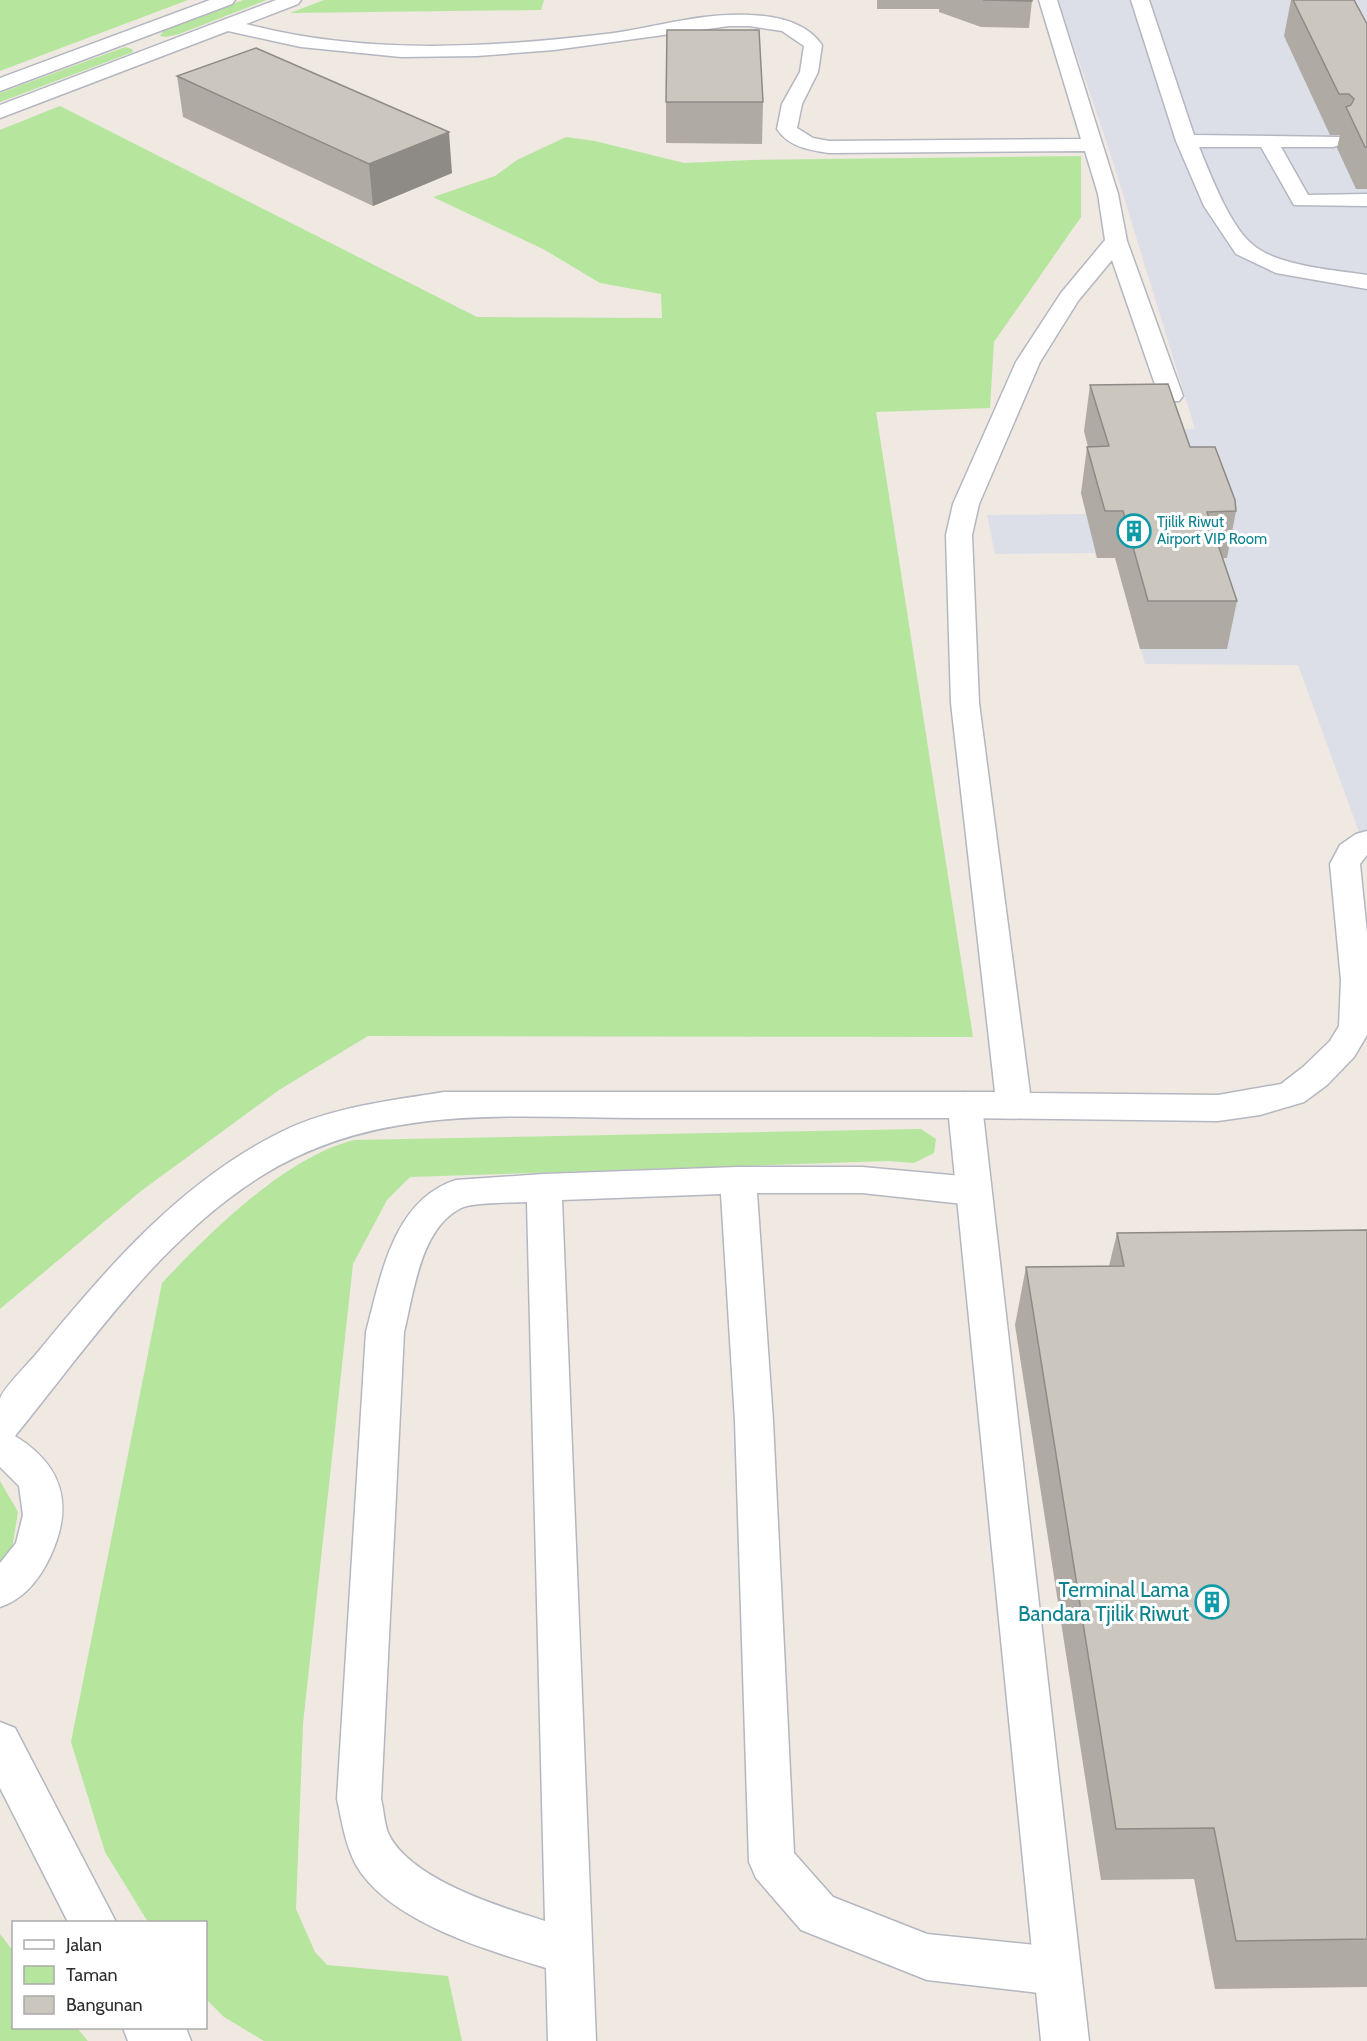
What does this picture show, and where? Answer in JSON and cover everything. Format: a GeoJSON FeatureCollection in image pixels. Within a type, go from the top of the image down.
{"type":"FeatureCollection","features":[{"type":"Feature","properties":{"kind":"main road"},"geometry":{"type":"LineString","coordinates":[[0,85],[226,0]]}},
{"type":"Feature","properties":{"kind":"main road"},"geometry":{"type":"LineString","coordinates":[[0,112],[292,0]]}},
{"type":"Feature","properties":{"kind":"main road"},"geometry":{"type":"LineString","coordinates":[[1048,0],[1108,194],[1116,241],[1171,396]]}},
{"type":"Feature","properties":{"kind":"main road"},"geometry":{"type":"LineString","coordinates":[[1140,0],[1185,141],[1214,206],[1244,249],[1284,268],[1367,282]]}},
{"type":"Feature","properties":{"kind":"main road"},"geometry":{"type":"LineString","coordinates":[[228,25],[295,40],[423,52],[479,51],[557,44],[630,36],[708,22],[764,23],[788,27],[803,34],[813,45],[809,72],[792,104],[788,129],[794,138],[809,144],[828,147],[1093,145]]}},
{"type":"Feature","properties":{"kind":"main road"},"geometry":{"type":"LineString","coordinates":[[129,37],[164,49]]}},
{"type":"Feature","properties":{"kind":"main road"},"geometry":{"type":"LineString","coordinates":[[1185,141],[1333,141]]}},
{"type":"Feature","properties":{"kind":"main road"},"geometry":{"type":"LineString","coordinates":[[1268,141],[1301,201],[1367,200]]}},
{"type":"Feature","properties":{"kind":"main road"},"geometry":{"type":"LineString","coordinates":[[1014,1105],[965,703],[959,536],[966,504],[1028,362],[1069,298],[1116,241]]}},
{"type":"Feature","properties":{"kind":"main road"},"geometry":{"type":"LineString","coordinates":[[0,1426],[139,1261],[200,1201],[244,1168],[296,1140],[362,1119],[444,1105],[1014,1105],[1218,1108],[1260,1102],[1292,1092],[1315,1076],[1342,1048],[1356,1026],[1357,980],[1345,883],[1345,864],[1351,852],[1367,841]]}},
{"type":"Feature","properties":{"kind":"main road"},"geometry":{"type":"LineString","coordinates":[[965,1105],[1065,2041]]}},
{"type":"Feature","properties":{"kind":"main road"},"geometry":{"type":"LineString","coordinates":[[571,1953],[476,1921],[410,1889],[373,1851],[359,1799],[385,1332],[402,1266],[420,1224],[436,1207],[456,1194],[544,1187],[738,1180],[862,1180],[973,1191]]}},
{"type":"Feature","properties":{"kind":"main road"},"geometry":{"type":"LineString","coordinates":[[738,1180],[754,1421],[772,1862],[817,1914],[927,1957],[1056,1971]]}},
{"type":"Feature","properties":{"kind":"main road"},"geometry":{"type":"LineString","coordinates":[[544,1187],[571,1953],[572,2041]]}},
{"type":"Feature","properties":{"kind":"main road"},"geometry":{"type":"LineString","coordinates":[[0,1447],[19,1455],[39,1481],[45,1512],[37,1546],[13,1579],[0,1589]]}},
{"type":"Feature","properties":{"kind":"main road"},"geometry":{"type":"LineString","coordinates":[[0,1743],[92,1921]]}},
{"type":"Feature","properties":{"kind":"main road"},"geometry":{"type":"LineString","coordinates":[[149,2029],[167,2041]]}},
{"type":"Feature","properties":{"kind":"shaded area"},"geometry":{"type":"Polygon","coordinates":[[[1058,0],[1367,0],[1367,854],[1298,665],[1145,664],[1115,558],[1096,558],[1095,553],[995,554],[987,515],[1086,514],[1081,493],[1101,492],[1084,431],[1195,429],[1110,152],[1058,0]]]}},
{"type":"Feature","properties":{"kind":"green space"},"geometry":{"type":"Polygon","coordinates":[[[0,0],[188,0],[0,71],[0,0]]]}},
{"type":"Feature","properties":{"kind":"green space"},"geometry":{"type":"Polygon","coordinates":[[[243,0],[267,0],[179,34],[160,36],[163,31],[243,0]]]}},
{"type":"Feature","properties":{"kind":"green space"},"geometry":{"type":"Polygon","coordinates":[[[324,0],[544,0],[541,10],[290,13],[324,0]]]}},
{"type":"Feature","properties":{"kind":"green space"},"geometry":{"type":"Polygon","coordinates":[[[125,47],[132,49],[133,52],[0,102],[0,93],[125,47]]]}},
{"type":"Feature","properties":{"kind":"green space"},"geometry":{"type":"Polygon","coordinates":[[[60,106],[477,317],[662,318],[661,294],[600,283],[543,249],[433,197],[495,176],[517,160],[566,137],[595,141],[684,163],[751,160],[1081,156],[1081,217],[994,342],[990,408],[876,412],[973,1037],[368,1036],[279,1090],[141,1191],[0,1309],[0,130],[60,106]]]}},
{"type":"Feature","properties":{"kind":"green space"},"geometry":{"type":"Polygon","coordinates":[[[921,1129],[936,1139],[934,1153],[914,1163],[888,1161],[410,1177],[387,1200],[353,1264],[303,1724],[296,1909],[315,1952],[327,1965],[448,1976],[462,2041],[264,2041],[224,2017],[207,2000],[207,1921],[147,1921],[105,1852],[71,1742],[162,1283],[226,1220],[276,1179],[328,1149],[354,1140],[921,1129]]]}},
{"type":"Feature","properties":{"kind":"green space"},"geometry":{"type":"Polygon","coordinates":[[[0,1481],[18,1512],[12,1549],[0,1563],[0,1481]]]}},
{"type":"Feature","properties":{"kind":"green space"},"geometry":{"type":"Polygon","coordinates":[[[0,1934],[12,1950],[12,2029],[78,2029],[88,2041],[0,2041],[0,1934]]]}},
{"type":"Feature","properties":{"kind":"building"},"geometry":{"type":"Polygon","coordinates":[[[984,0],[1032,0],[1032,1],[984,0]]]}},
{"type":"Feature","properties":{"kind":"building"},"geometry":{"type":"Polygon","coordinates":[[[1293,0],[1354,0],[1367,24],[1367,147],[1346,107],[1351,105],[1354,99],[1349,94],[1339,94],[1293,0]]]}},
{"type":"Feature","properties":{"kind":"building"},"geometry":{"type":"Polygon","coordinates":[[[667,30],[759,30],[763,102],[666,102],[667,30]]]}},
{"type":"Feature","properties":{"kind":"building"},"geometry":{"type":"Polygon","coordinates":[[[256,48],[449,132],[369,164],[177,76],[256,48]]]}},
{"type":"Feature","properties":{"kind":"building"},"geometry":{"type":"Polygon","coordinates":[[[1168,384],[1190,447],[1215,447],[1235,500],[1236,511],[1207,512],[1237,601],[1148,601],[1123,511],[1105,511],[1087,447],[1109,446],[1090,385],[1168,384]]]}},
{"type":"Feature","properties":{"kind":"building","name":"Terminal Lama Bandara Tjilik Riwut"},"geometry":{"type":"Polygon","coordinates":[[[1367,1230],[1367,1939],[1236,1941],[1214,1828],[1116,1829],[1026,1267],[1124,1266],[1117,1233],[1367,1230]]]}},
{"type":"Feature","properties":{"kind":"place","name":"Tjilik Riwut Airport VIP Room"},"geometry":{"type":"Point","coordinates":[1134,531]}},
{"type":"Feature","properties":{"kind":"place","name":"Terminal Lama Bandara Tjilik Riwut"},"geometry":{"type":"Point","coordinates":[1212,1602]}}]}
